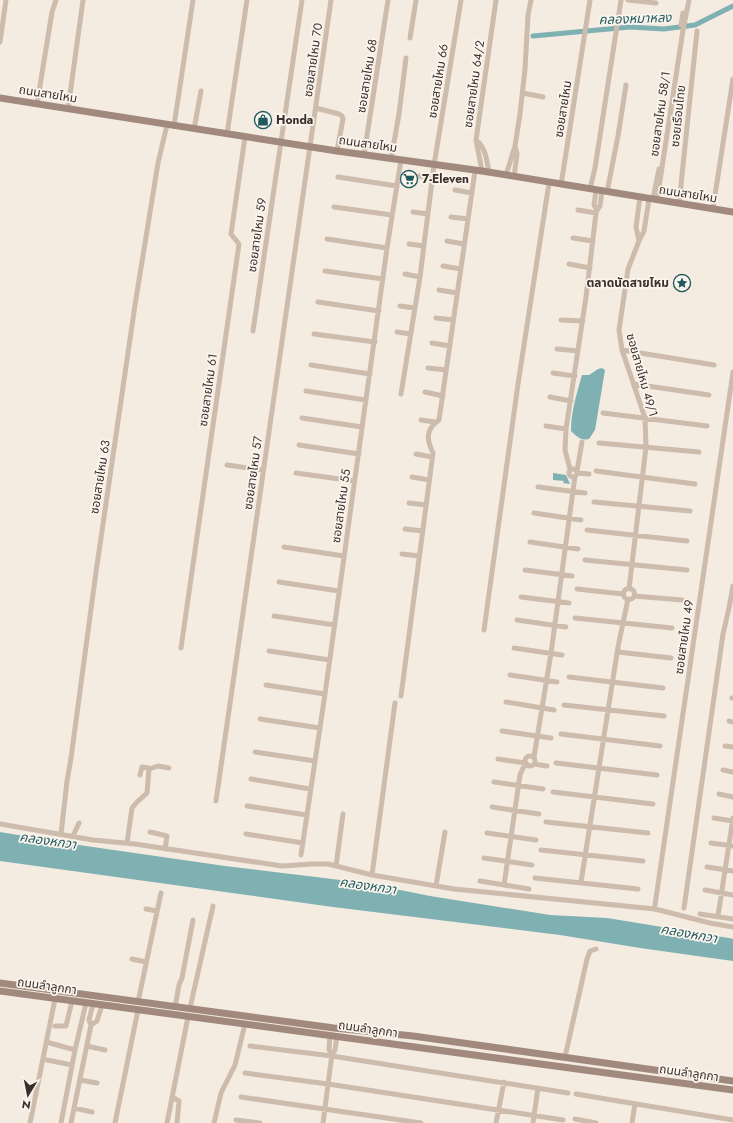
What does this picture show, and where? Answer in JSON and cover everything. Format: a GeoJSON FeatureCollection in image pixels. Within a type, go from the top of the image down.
{"type":"FeatureCollection","features":[{"type":"Feature","properties":{"kind":"main road","name":"ถนนสายไหม"},"geometry":{"type":"LineString","coordinates":[[0,98],[309,147],[506,175],[733,212]]}},
{"type":"Feature","properties":{"kind":"main road","name":"ถนนลำลูกกา"},"geometry":{"type":"LineString","coordinates":[[0,983],[334,1028],[413,1036],[733,1081]]}},
{"type":"Feature","properties":{"kind":"main road","name":"ถนนลำลูกกา"},"geometry":{"type":"LineString","coordinates":[[0,991],[733,1090]]}},
{"type":"Feature","properties":{"kind":"main road"},"geometry":{"type":"LineString","coordinates":[[499,1059],[501,1048]]}},
{"type":"Feature","properties":{"kind":"street"},"geometry":{"type":"LineString","coordinates":[[0,42],[6,0]]}},
{"type":"Feature","properties":{"kind":"street"},"geometry":{"type":"LineString","coordinates":[[37,104],[52,12],[56,0]]}},
{"type":"Feature","properties":{"kind":"street"},"geometry":{"type":"LineString","coordinates":[[68,109],[83,0]]}},
{"type":"Feature","properties":{"kind":"street","name":"ซอยสายไหม 63"},"geometry":{"type":"LineString","coordinates":[[61,834],[96,572],[135,305],[158,163],[171,125],[193,0]]}},
{"type":"Feature","properties":{"kind":"street"},"geometry":{"type":"LineString","coordinates":[[227,134],[247,0]]}},
{"type":"Feature","properties":{"kind":"street","name":"ซอยสายไหม 59"},"geometry":{"type":"LineString","coordinates":[[253,331],[302,0]]}},
{"type":"Feature","properties":{"kind":"street","name":"ซอยสายไหม 70"},"geometry":{"type":"LineString","coordinates":[[309,147],[331,0]]}},
{"type":"Feature","properties":{"kind":"street","name":"ซอยสายไหม 68"},"geometry":{"type":"LineString","coordinates":[[364,155],[388,0]]}},
{"type":"Feature","properties":{"kind":"street"},"geometry":{"type":"LineString","coordinates":[[410,38],[416,0]]}},
{"type":"Feature","properties":{"kind":"street","name":"ซอยสายไหม 66"},"geometry":{"type":"LineString","coordinates":[[401,394],[420,277],[434,165],[461,0]]}},
{"type":"Feature","properties":{"kind":"street","name":"ซอยสายไหม 64/2"},"geometry":{"type":"LineString","coordinates":[[435,422],[439,420],[464,244],[472,193],[478,171],[476,140],[496,0]]}},
{"type":"Feature","properties":{"kind":"street"},"geometry":{"type":"LineString","coordinates":[[506,175],[515,146],[523,93],[528,16],[531,0]]}},
{"type":"Feature","properties":{"kind":"street","name":"ซอยสายไหม"},"geometry":{"type":"LineString","coordinates":[[561,185],[590,0]]}},
{"type":"Feature","properties":{"kind":"street"},"geometry":{"type":"LineString","coordinates":[[576,473],[574,468],[570,469],[565,450],[566,429],[583,321],[594,241],[596,211],[600,206],[595,168],[621,0]]}},
{"type":"Feature","properties":{"kind":"street"},"geometry":{"type":"LineString","coordinates":[[628,0],[656,3]]}},
{"type":"Feature","properties":{"kind":"street","name":"ซอยสายไหม 58/1"},"geometry":{"type":"LineString","coordinates":[[653,199],[683,16],[689,0]]}},
{"type":"Feature","properties":{"kind":"street","name":"ซอยเรือนไทย"},"geometry":{"type":"LineString","coordinates":[[678,204],[697,31]]}},
{"type":"Feature","properties":{"kind":"street"},"geometry":{"type":"LineString","coordinates":[[391,159],[399,114],[406,58]]}},
{"type":"Feature","properties":{"kind":"street"},"geometry":{"type":"LineString","coordinates":[[713,208],[733,79]]}},
{"type":"Feature","properties":{"kind":"street"},"geometry":{"type":"LineString","coordinates":[[599,191],[618,136],[626,85]]}},
{"type":"Feature","properties":{"kind":"street"},"geometry":{"type":"LineString","coordinates":[[194,129],[201,91]]}},
{"type":"Feature","properties":{"kind":"street"},"geometry":{"type":"LineString","coordinates":[[523,93],[543,97]]}},
{"type":"Feature","properties":{"kind":"street"},"geometry":{"type":"LineString","coordinates":[[316,108],[342,116],[343,119],[337,151]]}},
{"type":"Feature","properties":{"kind":"street","name":"ซอยสายไหม 61"},"geometry":{"type":"LineString","coordinates":[[181,648],[239,244],[231,234],[245,137]]}},
{"type":"Feature","properties":{"kind":"street"},"geometry":{"type":"LineString","coordinates":[[476,140],[481,144],[484,150],[489,173]]}},
{"type":"Feature","properties":{"kind":"street"},"geometry":{"type":"LineString","coordinates":[[514,177],[517,154],[515,146]]}},
{"type":"Feature","properties":{"kind":"street","name":"ซอยสายไหม 57"},"geometry":{"type":"LineString","coordinates":[[216,801],[309,147]]}},
{"type":"Feature","properties":{"kind":"street","name":"ซอยสายไหม 55"},"geometry":{"type":"LineString","coordinates":[[301,855],[340,591],[387,248],[401,160]]}},
{"type":"Feature","properties":{"kind":"street"},"geometry":{"type":"LineString","coordinates":[[419,176],[450,181]]}},
{"type":"Feature","properties":{"kind":"street"},"geometry":{"type":"LineString","coordinates":[[338,177],[397,186]]}},
{"type":"Feature","properties":{"kind":"street"},"geometry":{"type":"LineString","coordinates":[[484,630],[517,392],[549,183]]}},
{"type":"Feature","properties":{"kind":"street"},"geometry":{"type":"LineString","coordinates":[[455,190],[472,193]]}},
{"type":"Feature","properties":{"kind":"street","name":"ซอยสายไหม 49/1"},"geometry":{"type":"LineString","coordinates":[[639,241],[636,227],[640,197]]}},
{"type":"Feature","properties":{"kind":"street","name":"ซอยสายไหม 49/1"},"geometry":{"type":"LineString","coordinates":[[630,589],[646,447],[645,418],[622,350],[619,330],[628,269],[644,231],[653,199]]}},
{"type":"Feature","properties":{"kind":"street"},"geometry":{"type":"LineString","coordinates":[[334,207],[392,215]]}},
{"type":"Feature","properties":{"kind":"street"},"geometry":{"type":"LineString","coordinates":[[578,210],[596,211]]}},
{"type":"Feature","properties":{"kind":"street"},"geometry":{"type":"LineString","coordinates":[[413,212],[428,214]]}},
{"type":"Feature","properties":{"kind":"street"},"geometry":{"type":"LineString","coordinates":[[451,216],[468,219]]}},
{"type":"Feature","properties":{"kind":"street"},"geometry":{"type":"LineString","coordinates":[[637,220],[646,221]]}},
{"type":"Feature","properties":{"kind":"street"},"geometry":{"type":"LineString","coordinates":[[574,238],[594,241]]}},
{"type":"Feature","properties":{"kind":"street"},"geometry":{"type":"LineString","coordinates":[[328,239],[387,248]]}},
{"type":"Feature","properties":{"kind":"street"},"geometry":{"type":"LineString","coordinates":[[447,241],[464,244]]}},
{"type":"Feature","properties":{"kind":"street"},"geometry":{"type":"LineString","coordinates":[[409,244],[424,246]]}},
{"type":"Feature","properties":{"kind":"street"},"geometry":{"type":"LineString","coordinates":[[569,264],[590,268]]}},
{"type":"Feature","properties":{"kind":"street"},"geometry":{"type":"LineString","coordinates":[[443,266],[461,269]]}},
{"type":"Feature","properties":{"kind":"street"},"geometry":{"type":"LineString","coordinates":[[325,271],[383,279]]}},
{"type":"Feature","properties":{"kind":"street"},"geometry":{"type":"LineString","coordinates":[[405,274],[420,277]]}},
{"type":"Feature","properties":{"kind":"street"},"geometry":{"type":"LineString","coordinates":[[439,290],[457,293]]}},
{"type":"Feature","properties":{"kind":"street"},"geometry":{"type":"LineString","coordinates":[[318,302],[379,311]]}},
{"type":"Feature","properties":{"kind":"street"},"geometry":{"type":"LineString","coordinates":[[400,306],[415,308]]}},
{"type":"Feature","properties":{"kind":"street"},"geometry":{"type":"LineString","coordinates":[[436,318],[453,320]]}},
{"type":"Feature","properties":{"kind":"street"},"geometry":{"type":"LineString","coordinates":[[561,320],[583,321]]}},
{"type":"Feature","properties":{"kind":"street"},"geometry":{"type":"LineString","coordinates":[[397,332],[410,334]]}},
{"type":"Feature","properties":{"kind":"street"},"geometry":{"type":"LineString","coordinates":[[314,334],[375,342]]}},
{"type":"Feature","properties":{"kind":"street"},"geometry":{"type":"LineString","coordinates":[[432,343],[450,346]]}},
{"type":"Feature","properties":{"kind":"street"},"geometry":{"type":"LineString","coordinates":[[557,348],[578,351]]}},
{"type":"Feature","properties":{"kind":"street"},"geometry":{"type":"LineString","coordinates":[[622,350],[714,365]]}},
{"type":"Feature","properties":{"kind":"street"},"geometry":{"type":"LineString","coordinates":[[311,365],[370,374]]}},
{"type":"Feature","properties":{"kind":"street"},"geometry":{"type":"LineString","coordinates":[[428,368],[446,370]]}},
{"type":"Feature","properties":{"kind":"street","name":"ซอยสายไหม 49"},"geometry":{"type":"LineString","coordinates":[[655,905],[733,372]]}},
{"type":"Feature","properties":{"kind":"street"},"geometry":{"type":"LineString","coordinates":[[553,373],[575,376]]}},
{"type":"Feature","properties":{"kind":"street"},"geometry":{"type":"LineString","coordinates":[[634,384],[709,395]]}},
{"type":"Feature","properties":{"kind":"street"},"geometry":{"type":"LineString","coordinates":[[306,391],[366,400]]}},
{"type":"Feature","properties":{"kind":"street"},"geometry":{"type":"LineString","coordinates":[[425,392],[442,396]]}},
{"type":"Feature","properties":{"kind":"street"},"geometry":{"type":"LineString","coordinates":[[550,397],[571,401]]}},
{"type":"Feature","properties":{"kind":"street"},"geometry":{"type":"LineString","coordinates":[[603,413],[707,426]]}},
{"type":"Feature","properties":{"kind":"street"},"geometry":{"type":"LineString","coordinates":[[302,418],[362,427]]}},
{"type":"Feature","properties":{"kind":"street"},"geometry":{"type":"LineString","coordinates":[[401,696],[433,453],[428,443],[428,439],[430,429],[435,422],[421,420]]}},
{"type":"Feature","properties":{"kind":"street"},"geometry":{"type":"LineString","coordinates":[[546,426],[566,429]]}},
{"type":"Feature","properties":{"kind":"street"},"geometry":{"type":"LineString","coordinates":[[534,764],[536,760],[534,757],[555,626],[576,473],[582,442]]}},
{"type":"Feature","properties":{"kind":"street"},"geometry":{"type":"LineString","coordinates":[[599,443],[699,452]]}},
{"type":"Feature","properties":{"kind":"street"},"geometry":{"type":"LineString","coordinates":[[299,445],[359,454]]}},
{"type":"Feature","properties":{"kind":"street"},"geometry":{"type":"LineString","coordinates":[[416,454],[432,457]]}},
{"type":"Feature","properties":{"kind":"street"},"geometry":{"type":"LineString","coordinates":[[227,465],[263,470]]}},
{"type":"Feature","properties":{"kind":"street"},"geometry":{"type":"LineString","coordinates":[[596,471],[695,484]]}},
{"type":"Feature","properties":{"kind":"street"},"geometry":{"type":"LineString","coordinates":[[296,473],[354,481]]}},
{"type":"Feature","properties":{"kind":"street"},"geometry":{"type":"LineString","coordinates":[[576,473],[589,474]]}},
{"type":"Feature","properties":{"kind":"street"},"geometry":{"type":"LineString","coordinates":[[412,477],[429,480]]}},
{"type":"Feature","properties":{"kind":"street"},"geometry":{"type":"LineString","coordinates":[[538,487],[585,493]]}},
{"type":"Feature","properties":{"kind":"street"},"geometry":{"type":"LineString","coordinates":[[594,502],[690,512]]}},
{"type":"Feature","properties":{"kind":"street"},"geometry":{"type":"LineString","coordinates":[[409,503],[426,505]]}},
{"type":"Feature","properties":{"kind":"street"},"geometry":{"type":"LineString","coordinates":[[534,513],[581,520]]}},
{"type":"Feature","properties":{"kind":"street"},"geometry":{"type":"LineString","coordinates":[[405,529],[423,531]]}},
{"type":"Feature","properties":{"kind":"street"},"geometry":{"type":"LineString","coordinates":[[587,530],[687,541]]}},
{"type":"Feature","properties":{"kind":"street"},"geometry":{"type":"LineString","coordinates":[[530,542],[578,549]]}},
{"type":"Feature","properties":{"kind":"street"},"geometry":{"type":"LineString","coordinates":[[284,547],[344,556]]}},
{"type":"Feature","properties":{"kind":"street"},"geometry":{"type":"LineString","coordinates":[[402,554],[419,556]]}},
{"type":"Feature","properties":{"kind":"street"},"geometry":{"type":"LineString","coordinates":[[586,560],[687,570]]}},
{"type":"Feature","properties":{"kind":"street"},"geometry":{"type":"LineString","coordinates":[[525,570],[572,576]]}},
{"type":"Feature","properties":{"kind":"street"},"geometry":{"type":"LineString","coordinates":[[279,582],[340,591]]}},
{"type":"Feature","properties":{"kind":"street"},"geometry":{"type":"LineString","coordinates":[[684,908],[723,634],[733,586]]}},
{"type":"Feature","properties":{"kind":"street"},"geometry":{"type":"LineString","coordinates":[[577,588],[623,594],[625,598],[628,599]]}},
{"type":"Feature","properties":{"kind":"street"},"geometry":{"type":"LineString","coordinates":[[623,594],[626,590],[630,589],[634,592],[634,596]]}},
{"type":"Feature","properties":{"kind":"street"},"geometry":{"type":"LineString","coordinates":[[628,599],[632,599],[634,596],[682,600]]}},
{"type":"Feature","properties":{"kind":"street"},"geometry":{"type":"LineString","coordinates":[[521,597],[569,603]]}},
{"type":"Feature","properties":{"kind":"street"},"geometry":{"type":"LineString","coordinates":[[581,882],[608,710],[628,599]]}},
{"type":"Feature","properties":{"kind":"street"},"geometry":{"type":"LineString","coordinates":[[274,616],[335,625]]}},
{"type":"Feature","properties":{"kind":"street"},"geometry":{"type":"LineString","coordinates":[[575,618],[672,628]]}},
{"type":"Feature","properties":{"kind":"street"},"geometry":{"type":"LineString","coordinates":[[517,620],[566,627]]}},
{"type":"Feature","properties":{"kind":"street"},"geometry":{"type":"LineString","coordinates":[[514,648],[562,655]]}},
{"type":"Feature","properties":{"kind":"street"},"geometry":{"type":"LineString","coordinates":[[269,651],[330,660]]}},
{"type":"Feature","properties":{"kind":"street"},"geometry":{"type":"LineString","coordinates":[[618,652],[671,658]]}},
{"type":"Feature","properties":{"kind":"street"},"geometry":{"type":"LineString","coordinates":[[510,675],[558,682]]}},
{"type":"Feature","properties":{"kind":"street"},"geometry":{"type":"LineString","coordinates":[[569,677],[663,688]]}},
{"type":"Feature","properties":{"kind":"street"},"geometry":{"type":"LineString","coordinates":[[266,685],[325,694]]}},
{"type":"Feature","properties":{"kind":"street"},"geometry":{"type":"LineString","coordinates":[[506,702],[554,710]]}},
{"type":"Feature","properties":{"kind":"street"},"geometry":{"type":"LineString","coordinates":[[372,875],[395,703]]}},
{"type":"Feature","properties":{"kind":"street"},"geometry":{"type":"LineString","coordinates":[[564,705],[664,716]]}},
{"type":"Feature","properties":{"kind":"street"},"geometry":{"type":"LineString","coordinates":[[260,718],[320,728]]}},
{"type":"Feature","properties":{"kind":"street"},"geometry":{"type":"LineString","coordinates":[[502,731],[551,738]]}},
{"type":"Feature","properties":{"kind":"street"},"geometry":{"type":"LineString","coordinates":[[561,734],[604,738],[660,746]]}},
{"type":"Feature","properties":{"kind":"street"},"geometry":{"type":"LineString","coordinates":[[725,746],[733,747]]}},
{"type":"Feature","properties":{"kind":"street"},"geometry":{"type":"LineString","coordinates":[[255,752],[315,761]]}},
{"type":"Feature","properties":{"kind":"street"},"geometry":{"type":"LineString","coordinates":[[504,885],[521,771],[526,764],[525,759],[531,756],[534,757]]}},
{"type":"Feature","properties":{"kind":"street"},"geometry":{"type":"LineString","coordinates":[[498,758],[530,766],[534,764],[547,766]]}},
{"type":"Feature","properties":{"kind":"street"},"geometry":{"type":"LineString","coordinates":[[556,763],[657,775]]}},
{"type":"Feature","properties":{"kind":"street"},"geometry":{"type":"LineString","coordinates":[[140,775],[142,767],[149,769],[158,766],[169,768]]}},
{"type":"Feature","properties":{"kind":"street"},"geometry":{"type":"LineString","coordinates":[[127,843],[132,808],[148,793],[149,769]]}},
{"type":"Feature","properties":{"kind":"street"},"geometry":{"type":"LineString","coordinates":[[723,770],[733,772]]}},
{"type":"Feature","properties":{"kind":"street"},"geometry":{"type":"LineString","coordinates":[[252,779],[310,789]]}},
{"type":"Feature","properties":{"kind":"street"},"geometry":{"type":"LineString","coordinates":[[494,782],[543,789]]}},
{"type":"Feature","properties":{"kind":"street"},"geometry":{"type":"LineString","coordinates":[[553,792],[653,804]]}},
{"type":"Feature","properties":{"kind":"street"},"geometry":{"type":"LineString","coordinates":[[719,794],[733,797]]}},
{"type":"Feature","properties":{"kind":"street"},"geometry":{"type":"LineString","coordinates":[[247,806],[307,815]]}},
{"type":"Feature","properties":{"kind":"street"},"geometry":{"type":"LineString","coordinates":[[492,807],[539,814]]}},
{"type":"Feature","properties":{"kind":"street"},"geometry":{"type":"LineString","coordinates":[[336,866],[344,814]]}},
{"type":"Feature","properties":{"kind":"street"},"geometry":{"type":"LineString","coordinates":[[714,818],[733,821]]}},
{"type":"Feature","properties":{"kind":"street"},"geometry":{"type":"LineString","coordinates":[[718,916],[725,870],[731,846],[733,818]]}},
{"type":"Feature","properties":{"kind":"street"},"geometry":{"type":"LineString","coordinates":[[546,822],[648,833]]}},
{"type":"Feature","properties":{"kind":"street"},"geometry":{"type":"LineString","coordinates":[[73,836],[79,823]]}},
{"type":"Feature","properties":{"kind":"street"},"geometry":{"type":"LineString","coordinates":[[0,824],[282,866],[317,864],[336,866],[372,875],[436,886],[655,909],[710,923],[733,927]]}},
{"type":"Feature","properties":{"kind":"street"},"geometry":{"type":"LineString","coordinates":[[150,832],[167,836],[165,849]]}},
{"type":"Feature","properties":{"kind":"street"},"geometry":{"type":"LineString","coordinates":[[436,886],[445,832]]}},
{"type":"Feature","properties":{"kind":"street"},"geometry":{"type":"LineString","coordinates":[[487,833],[536,840]]}},
{"type":"Feature","properties":{"kind":"street"},"geometry":{"type":"LineString","coordinates":[[246,834],[302,843]]}},
{"type":"Feature","properties":{"kind":"street"},"geometry":{"type":"LineString","coordinates":[[711,843],[731,846]]}},
{"type":"Feature","properties":{"kind":"street"},"geometry":{"type":"LineString","coordinates":[[542,850],[643,861]]}},
{"type":"Feature","properties":{"kind":"street"},"geometry":{"type":"LineString","coordinates":[[484,858],[532,865]]}},
{"type":"Feature","properties":{"kind":"street"},"geometry":{"type":"LineString","coordinates":[[707,867],[733,871]]}},
{"type":"Feature","properties":{"kind":"street"},"geometry":{"type":"LineString","coordinates":[[535,878],[638,889]]}},
{"type":"Feature","properties":{"kind":"street"},"geometry":{"type":"LineString","coordinates":[[480,881],[529,889]]}},
{"type":"Feature","properties":{"kind":"street"},"geometry":{"type":"LineString","coordinates":[[705,890],[733,895]]}},
{"type":"Feature","properties":{"kind":"street"},"geometry":{"type":"LineString","coordinates":[[138,1002],[161,893]]}},
{"type":"Feature","properties":{"kind":"street"},"geometry":{"type":"LineString","coordinates":[[190,1008],[214,906]]}},
{"type":"Feature","properties":{"kind":"street"},"geometry":{"type":"LineString","coordinates":[[146,909],[157,911]]}},
{"type":"Feature","properties":{"kind":"street"},"geometry":{"type":"LineString","coordinates":[[700,914],[733,919]]}},
{"type":"Feature","properties":{"kind":"street"},"geometry":{"type":"LineString","coordinates":[[175,1006],[193,920]]}},
{"type":"Feature","properties":{"kind":"street"},"geometry":{"type":"LineString","coordinates":[[566,1057],[587,958],[590,951],[596,949]]}},
{"type":"Feature","properties":{"kind":"street"},"geometry":{"type":"LineString","coordinates":[[132,959],[146,962]]}},
{"type":"Feature","properties":{"kind":"street"},"geometry":{"type":"LineString","coordinates":[[30,1123],[55,999]]}},
{"type":"Feature","properties":{"kind":"street"},"geometry":{"type":"LineString","coordinates":[[55,1026],[66,1026],[72,1001]]}},
{"type":"Feature","properties":{"kind":"street"},"geometry":{"type":"LineString","coordinates":[[71,1123],[91,1025],[89,1020],[90,1003]]}},
{"type":"Feature","properties":{"kind":"street"},"geometry":{"type":"LineString","coordinates":[[61,1123],[75,1050],[90,1003]]}},
{"type":"Feature","properties":{"kind":"street"},"geometry":{"type":"LineString","coordinates":[[91,1025],[97,1021],[102,1005]]}},
{"type":"Feature","properties":{"kind":"street"},"geometry":{"type":"LineString","coordinates":[[115,1123],[138,1010]]}},
{"type":"Feature","properties":{"kind":"street"},"geometry":{"type":"LineString","coordinates":[[167,1123],[188,1017]]}},
{"type":"Feature","properties":{"kind":"street"},"geometry":{"type":"LineString","coordinates":[[214,1123],[221,1093],[235,1065],[245,1024]]}},
{"type":"Feature","properties":{"kind":"street"},"geometry":{"type":"LineString","coordinates":[[323,1123],[332,1055],[335,1050],[334,1036]]}},
{"type":"Feature","properties":{"kind":"street"},"geometry":{"type":"LineString","coordinates":[[50,1044],[75,1050]]}},
{"type":"Feature","properties":{"kind":"street"},"geometry":{"type":"LineString","coordinates":[[87,1046],[105,1050]]}},
{"type":"Feature","properties":{"kind":"street"},"geometry":{"type":"LineString","coordinates":[[250,1046],[332,1055],[568,1093]]}},
{"type":"Feature","properties":{"kind":"street"},"geometry":{"type":"LineString","coordinates":[[47,1060],[72,1065]]}},
{"type":"Feature","properties":{"kind":"street"},"geometry":{"type":"LineString","coordinates":[[245,1073],[328,1084],[563,1120]]}},
{"type":"Feature","properties":{"kind":"street"},"geometry":{"type":"LineString","coordinates":[[80,1080],[97,1083]]}},
{"type":"Feature","properties":{"kind":"street"},"geometry":{"type":"LineString","coordinates":[[496,1123],[504,1082]]}},
{"type":"Feature","properties":{"kind":"street"},"geometry":{"type":"LineString","coordinates":[[533,1123],[538,1088]]}},
{"type":"Feature","properties":{"kind":"street"},"geometry":{"type":"LineString","coordinates":[[576,1094],[733,1120]]}},
{"type":"Feature","properties":{"kind":"street"},"geometry":{"type":"LineString","coordinates":[[172,1097],[179,1101],[177,1123]]}},
{"type":"Feature","properties":{"kind":"street"},"geometry":{"type":"LineString","coordinates":[[241,1097],[421,1123]]}},
{"type":"Feature","properties":{"kind":"street"},"geometry":{"type":"LineString","coordinates":[[632,1123],[635,1104]]}},
{"type":"Feature","properties":{"kind":"street"},"geometry":{"type":"LineString","coordinates":[[74,1108],[92,1112]]}},
{"type":"Feature","properties":{"kind":"street"},"geometry":{"type":"LineString","coordinates":[[575,1119],[596,1123]]}},
{"type":"Feature","properties":{"kind":"street"},"geometry":{"type":"LineString","coordinates":[[236,1120],[260,1123]]}},
{"type":"Feature","properties":{"kind":"water"},"geometry":{"type":"Polygon","coordinates":[[[602,368],[605,370],[595,430],[589,439],[581,439],[571,431],[576,395],[582,375],[589,375],[602,368]]]}},
{"type":"Feature","properties":{"kind":"water"},"geometry":{"type":"Polygon","coordinates":[[[553,473],[566,475],[570,484],[563,483],[564,481],[553,480],[553,473]]]}},
{"type":"Feature","properties":{"kind":"water","name":"คลองหกวา"},"geometry":{"type":"Polygon","coordinates":[[[0,832],[225,866],[365,883],[430,896],[550,915],[607,918],[729,938],[733,939],[733,961],[560,935],[333,907],[0,861],[0,832]]]}},
{"type":"Feature","properties":{"kind":"waterway","name":"คลองหมาหลง"},"geometry":{"type":"LineString","coordinates":[[533,36],[630,27],[664,29],[695,25],[733,6]]}},
{"type":"Feature","properties":{"kind":"place","name":"Honda"},"geometry":{"type":"Point","coordinates":[263,120]}},
{"type":"Feature","properties":{"kind":"place","name":"7-Eleven"},"geometry":{"type":"Point","coordinates":[409,179]}},
{"type":"Feature","properties":{"kind":"place","name":"ตลาดนัดสายไหม"},"geometry":{"type":"Point","coordinates":[682,283]}}]}
